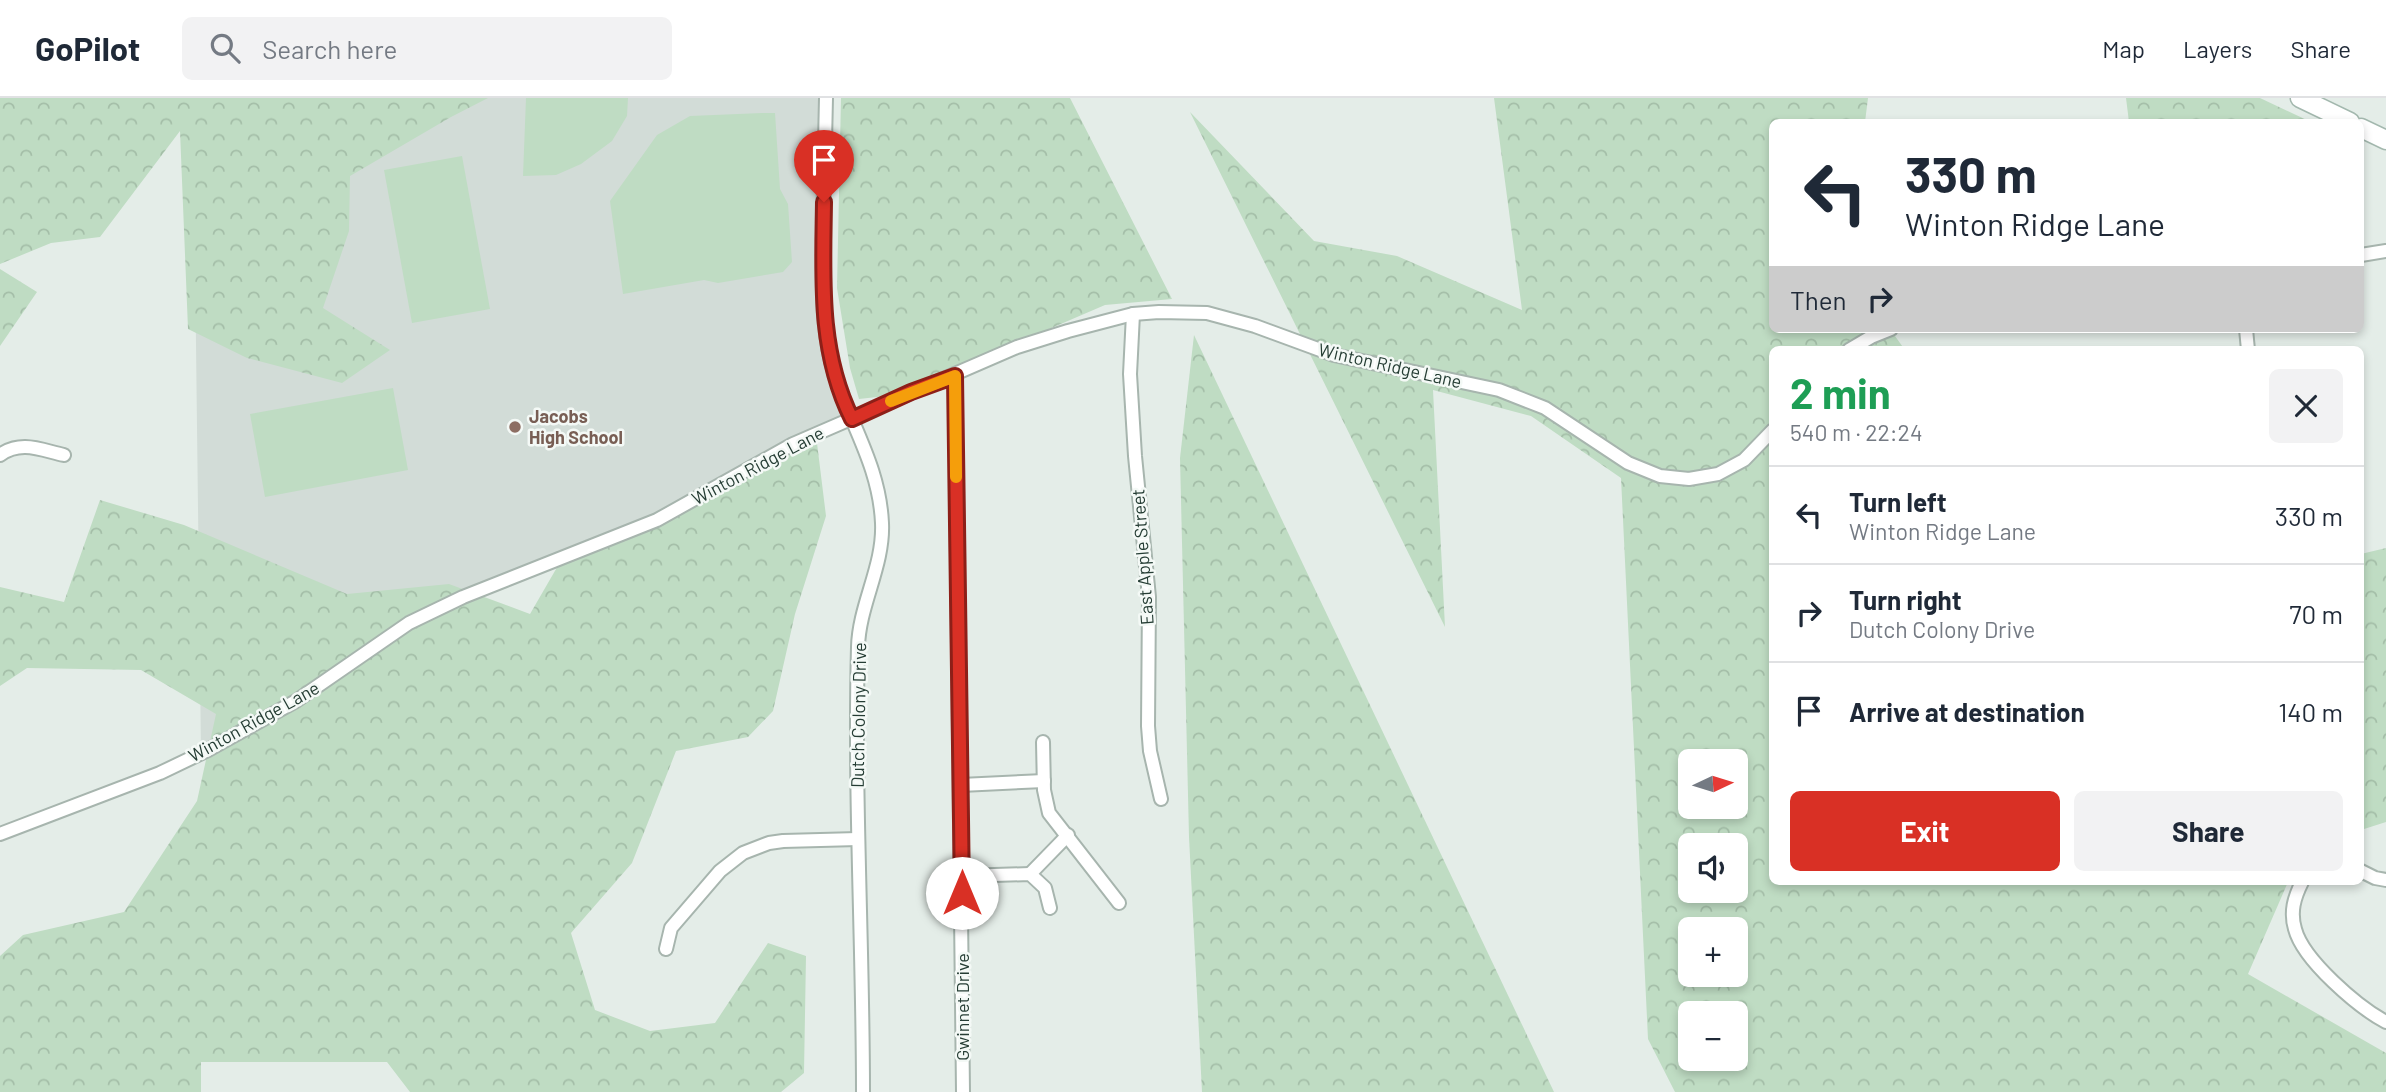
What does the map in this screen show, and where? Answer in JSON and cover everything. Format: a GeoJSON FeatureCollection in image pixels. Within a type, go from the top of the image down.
{"type":"FeatureCollection","features":[{"type":"Feature","properties":{"kind":"main road"},"geometry":{"type":"LineString","coordinates":[[2300,98],[2344,119]]}},
{"type":"Feature","properties":{"kind":"main road"},"geometry":{"type":"LineString","coordinates":[[2364,129],[2386,140]]}},
{"type":"Feature","properties":{"kind":"street","name":"Dutch Colony Drive"},"geometry":{"type":"LineString","coordinates":[[826,98],[823,314],[842,399],[868,454],[875,477],[882,524],[882,547],[858,644],[858,839],[863,1092]]}},
{"type":"Feature","properties":{"kind":"street"},"geometry":{"type":"LineString","coordinates":[[2364,255],[2386,251]]}},
{"type":"Feature","properties":{"kind":"street","name":"Winton Ridge Lane"},"geometry":{"type":"LineString","coordinates":[[0,834],[160,773],[208,750],[296,701],[409,623],[463,597],[657,520],[793,444],[1017,347],[1133,314],[1207,313],[1334,355],[1499,390],[1545,408],[1628,463],[1660,476],[1703,478],[1725,471],[1744,460],[1769,434]]}},
{"type":"Feature","properties":{"kind":"street","name":"East Apple Street"},"geometry":{"type":"LineString","coordinates":[[1133,314],[1130,374],[1149,597],[1148,726],[1154,774],[1161,799]]}},
{"type":"Feature","properties":{"kind":"street"},"geometry":{"type":"LineString","coordinates":[[1856,346],[1881,333]]}},
{"type":"Feature","properties":{"kind":"street","name":"Gwinnet Drive"},"geometry":{"type":"LineString","coordinates":[[955,376],[963,1092]]}},
{"type":"Feature","properties":{"kind":"street"},"geometry":{"type":"LineString","coordinates":[[0,455],[10,447],[26,447],[64,455]]}},
{"type":"Feature","properties":{"kind":"street"},"geometry":{"type":"LineString","coordinates":[[1043,742],[1045,800],[1049,813],[1119,903]]}},
{"type":"Feature","properties":{"kind":"street"},"geometry":{"type":"LineString","coordinates":[[961,785],[1044,781]]}},
{"type":"Feature","properties":{"kind":"street"},"geometry":{"type":"LineString","coordinates":[[962,876],[1030,874],[1068,835]]}},
{"type":"Feature","properties":{"kind":"street"},"geometry":{"type":"LineString","coordinates":[[666,949],[671,928],[720,871],[743,853],[769,843],[783,841],[858,839]]}},
{"type":"Feature","properties":{"kind":"street"},"geometry":{"type":"LineString","coordinates":[[2364,872],[2386,880]]}},
{"type":"Feature","properties":{"kind":"street"},"geometry":{"type":"LineString","coordinates":[[1030,874],[1045,888],[1050,908]]}},
{"type":"Feature","properties":{"kind":"street"},"geometry":{"type":"LineString","coordinates":[[2300,885],[2293,899],[2295,932],[2323,972],[2358,1003],[2386,1022]]}},
{"type":"Feature","properties":{"kind":"shaded area","name":"Jacobs High School"},"geometry":{"type":"Polygon","coordinates":[[[193,98],[826,98],[823,314],[852,419],[678,509],[463,597],[201,754],[193,98]]]}},
{"type":"Feature","properties":{"kind":"green space"},"geometry":{"type":"Polygon","coordinates":[[[0,98],[488,98],[350,176],[349,231],[323,308],[390,350],[342,383],[247,358],[188,329],[180,131],[100,237],[51,243],[0,264],[0,98]]]}},
{"type":"Feature","properties":{"kind":"green space"},"geometry":{"type":"Polygon","coordinates":[[[526,98],[628,98],[627,116],[612,141],[581,164],[556,175],[523,176],[526,98]]]}},
{"type":"Feature","properties":{"kind":"green space"},"geometry":{"type":"Polygon","coordinates":[[[841,98],[1070,98],[1172,299],[1105,305],[895,395],[859,399],[850,368],[837,288],[841,98]]]}},
{"type":"Feature","properties":{"kind":"green space"},"geometry":{"type":"Polygon","coordinates":[[[1494,98],[1868,98],[1865,119],[1769,119],[1769,333],[1893,333],[1902,346],[1769,346],[1769,885],[2287,885],[2248,974],[2386,1053],[2386,1092],[1675,1092],[1648,1039],[1621,478],[1531,416],[1433,390],[1445,627],[1190,112],[1314,241],[1397,256],[1522,310],[1494,98]]]}},
{"type":"Feature","properties":{"kind":"green space"},"geometry":{"type":"Polygon","coordinates":[[[2126,98],[2260,98],[2305,119],[2129,119],[2126,98]]]}},
{"type":"Feature","properties":{"kind":"green space"},"geometry":{"type":"Polygon","coordinates":[[[775,113],[780,189],[788,204],[792,262],[783,272],[718,283],[704,280],[623,294],[610,201],[657,135],[690,116],[775,113]]]}},
{"type":"Feature","properties":{"kind":"green space"},"geometry":{"type":"Polygon","coordinates":[[[462,156],[490,309],[412,323],[384,170],[462,156]]]}},
{"type":"Feature","properties":{"kind":"green space"},"geometry":{"type":"Polygon","coordinates":[[[0,269],[37,292],[0,346],[0,269]]]}},
{"type":"Feature","properties":{"kind":"green space"},"geometry":{"type":"Polygon","coordinates":[[[1194,335],[1554,1092],[1202,1092],[1189,837],[1180,458],[1194,335]]]}},
{"type":"Feature","properties":{"kind":"green space"},"geometry":{"type":"Polygon","coordinates":[[[393,388],[408,470],[265,497],[250,414],[393,388]]]}},
{"type":"Feature","properties":{"kind":"green space"},"geometry":{"type":"Polygon","coordinates":[[[816,435],[826,516],[795,614],[773,711],[748,737],[676,751],[632,863],[571,933],[595,1010],[650,1031],[715,1023],[768,943],[806,956],[804,1073],[781,1092],[410,1092],[387,1062],[201,1062],[201,1092],[0,1092],[0,956],[23,935],[124,912],[197,801],[216,714],[141,670],[27,668],[0,686],[0,587],[64,602],[100,500],[184,525],[347,594],[449,584],[530,614],[563,557],[657,520],[816,435]]]}},
{"type":"Feature","properties":{"kind":"green space"},"geometry":{"type":"Polygon","coordinates":[[[2386,548],[2386,822],[2364,829],[2364,553],[2386,548]]]}},
{"type":"Feature","properties":{"kind":"slow traffic"},"geometry":{"type":"LineString","coordinates":[[891,401],[955,376],[956,477]]}},
{"type":"Feature","properties":{"kind":"place","name":"Jacobs High School"},"geometry":{"type":"Point","coordinates":[515,427]}},
{"type":"Feature","properties":{"kind":"route"},"geometry":{"type":"LineString","coordinates":[[824,202],[823,314],[835,376],[852,419],[911,392],[955,376],[962,893]]}}]}
